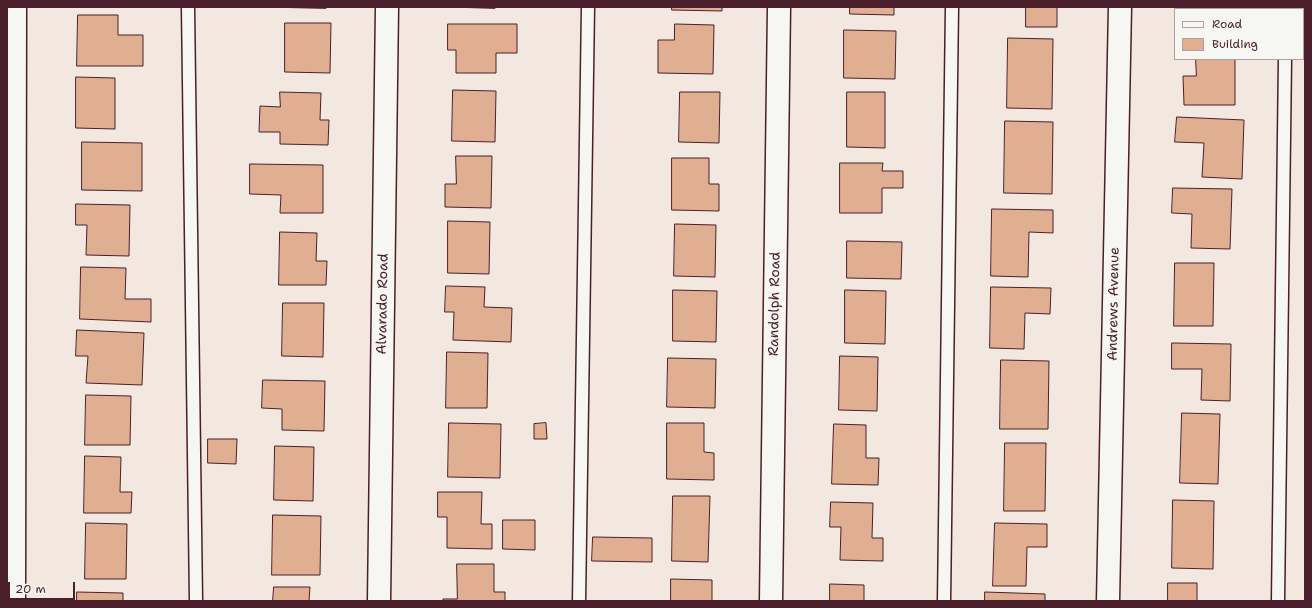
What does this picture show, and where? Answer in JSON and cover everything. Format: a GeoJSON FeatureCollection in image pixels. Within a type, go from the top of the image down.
{"type":"FeatureCollection","features":[{"type":"Feature","properties":{"kind":"street"},"geometry":{"type":"LineString","coordinates":[[14,601],[15,7]]}},
{"type":"Feature","properties":{"kind":"street","name":"Alvarado Road"},"geometry":{"type":"LineString","coordinates":[[379,601],[387,7]]}},
{"type":"Feature","properties":{"kind":"street","name":"Randolph Road"},"geometry":{"type":"LineString","coordinates":[[771,601],[779,7]]}},
{"type":"Feature","properties":{"kind":"street","name":"Andrews Avenue"},"geometry":{"type":"LineString","coordinates":[[1108,601],[1120,7]]}},
{"type":"Feature","properties":{"kind":"lane"},"geometry":{"type":"LineString","coordinates":[[188,7],[196,601]]}},
{"type":"Feature","properties":{"kind":"lane"},"geometry":{"type":"LineString","coordinates":[[579,601],[588,7]]}},
{"type":"Feature","properties":{"kind":"lane"},"geometry":{"type":"LineString","coordinates":[[944,601],[952,7]]}},
{"type":"Feature","properties":{"kind":"lane"},"geometry":{"type":"LineString","coordinates":[[1278,601],[1285,60]]}},
{"type":"Feature","properties":{"kind":"building"},"geometry":{"type":"Polygon","coordinates":[[[267,7],[326,7],[326,8],[267,7]]]}},
{"type":"Feature","properties":{"kind":"building"},"geometry":{"type":"Polygon","coordinates":[[[452,7],[495,7],[495,8],[452,7]]]}},
{"type":"Feature","properties":{"kind":"building"},"geometry":{"type":"Polygon","coordinates":[[[672,7],[722,7],[722,11],[672,10],[672,7]]]}},
{"type":"Feature","properties":{"kind":"building"},"geometry":{"type":"Polygon","coordinates":[[[850,7],[894,7],[894,15],[850,14],[850,7]]]}},
{"type":"Feature","properties":{"kind":"building"},"geometry":{"type":"Polygon","coordinates":[[[1026,7],[1057,7],[1057,27],[1026,27],[1026,7]]]}},
{"type":"Feature","properties":{"kind":"building"},"geometry":{"type":"Polygon","coordinates":[[[1180,7],[1218,7],[1218,8],[1180,7]]]}},
{"type":"Feature","properties":{"kind":"building"},"geometry":{"type":"Polygon","coordinates":[[[78,15],[118,15],[118,35],[143,35],[143,66],[77,66],[78,15]]]}},
{"type":"Feature","properties":{"kind":"building"},"geometry":{"type":"Polygon","coordinates":[[[285,23],[331,23],[330,73],[285,72],[285,23]]]}},
{"type":"Feature","properties":{"kind":"building"},"geometry":{"type":"Polygon","coordinates":[[[448,24],[517,24],[517,53],[496,53],[496,73],[456,73],[456,50],[448,50],[448,24]]]}},
{"type":"Feature","properties":{"kind":"building"},"geometry":{"type":"Polygon","coordinates":[[[675,24],[714,25],[713,74],[658,73],[658,40],[674,40],[675,24]]]}},
{"type":"Feature","properties":{"kind":"building"},"geometry":{"type":"Polygon","coordinates":[[[844,30],[896,31],[895,79],[844,78],[844,30]]]}},
{"type":"Feature","properties":{"kind":"building"},"geometry":{"type":"Polygon","coordinates":[[[1008,38],[1053,39],[1052,109],[1007,108],[1008,38]]]}},
{"type":"Feature","properties":{"kind":"building"},"geometry":{"type":"Polygon","coordinates":[[[1196,60],[1235,60],[1235,105],[1184,105],[1183,76],[1196,76],[1196,60]]]}},
{"type":"Feature","properties":{"kind":"building"},"geometry":{"type":"Polygon","coordinates":[[[76,77],[115,78],[115,129],[76,128],[76,77]]]}},
{"type":"Feature","properties":{"kind":"building"},"geometry":{"type":"Polygon","coordinates":[[[453,90],[496,91],[495,142],[452,141],[453,90]]]}},
{"type":"Feature","properties":{"kind":"building"},"geometry":{"type":"Polygon","coordinates":[[[280,92],[321,93],[320,120],[329,120],[328,145],[280,144],[280,132],[259,132],[260,106],[280,107],[280,92]]]}},
{"type":"Feature","properties":{"kind":"building"},"geometry":{"type":"Polygon","coordinates":[[[680,92],[720,92],[719,143],[679,142],[680,92]]]}},
{"type":"Feature","properties":{"kind":"building"},"geometry":{"type":"Polygon","coordinates":[[[847,92],[885,92],[885,148],[847,147],[847,92]]]}},
{"type":"Feature","properties":{"kind":"building"},"geometry":{"type":"Polygon","coordinates":[[[1177,117],[1244,120],[1242,179],[1202,177],[1204,143],[1175,142],[1177,117]]]}},
{"type":"Feature","properties":{"kind":"building"},"geometry":{"type":"Polygon","coordinates":[[[1005,121],[1053,122],[1052,194],[1004,193],[1005,121]]]}},
{"type":"Feature","properties":{"kind":"building"},"geometry":{"type":"Polygon","coordinates":[[[82,142],[142,143],[142,191],[82,190],[82,142]]]}},
{"type":"Feature","properties":{"kind":"building"},"geometry":{"type":"Polygon","coordinates":[[[456,156],[492,156],[491,208],[445,207],[445,184],[456,184],[456,156]]]}},
{"type":"Feature","properties":{"kind":"building"},"geometry":{"type":"Polygon","coordinates":[[[672,158],[709,158],[709,184],[719,184],[719,211],[672,210],[672,158]]]}},
{"type":"Feature","properties":{"kind":"building"},"geometry":{"type":"Polygon","coordinates":[[[840,163],[883,163],[882,171],[903,171],[903,188],[882,188],[882,213],[840,213],[840,163]]]}},
{"type":"Feature","properties":{"kind":"building"},"geometry":{"type":"Polygon","coordinates":[[[250,164],[323,165],[323,213],[280,213],[281,195],[250,194],[250,164]]]}},
{"type":"Feature","properties":{"kind":"building"},"geometry":{"type":"Polygon","coordinates":[[[1173,188],[1232,189],[1230,249],[1191,248],[1192,214],[1172,213],[1173,188]]]}},
{"type":"Feature","properties":{"kind":"building"},"geometry":{"type":"Polygon","coordinates":[[[76,204],[130,205],[129,256],[86,255],[87,225],[76,225],[76,204]]]}},
{"type":"Feature","properties":{"kind":"building"},"geometry":{"type":"Polygon","coordinates":[[[992,209],[1053,210],[1053,233],[1029,232],[1028,277],[991,276],[992,209]]]}},
{"type":"Feature","properties":{"kind":"building"},"geometry":{"type":"Polygon","coordinates":[[[448,221],[490,222],[489,274],[448,273],[448,221]]]}},
{"type":"Feature","properties":{"kind":"building"},"geometry":{"type":"Polygon","coordinates":[[[675,224],[716,225],[715,277],[674,276],[675,224]]]}},
{"type":"Feature","properties":{"kind":"building"},"geometry":{"type":"Polygon","coordinates":[[[280,232],[317,233],[316,261],[327,261],[326,285],[279,285],[280,232]]]}},
{"type":"Feature","properties":{"kind":"building"},"geometry":{"type":"Polygon","coordinates":[[[847,241],[902,242],[901,279],[847,278],[847,241]]]}},
{"type":"Feature","properties":{"kind":"building"},"geometry":{"type":"Polygon","coordinates":[[[1175,263],[1214,263],[1213,326],[1174,326],[1175,263]]]}},
{"type":"Feature","properties":{"kind":"building"},"geometry":{"type":"Polygon","coordinates":[[[81,267],[126,268],[125,299],[151,299],[151,322],[80,319],[81,267]]]}},
{"type":"Feature","properties":{"kind":"building"},"geometry":{"type":"Polygon","coordinates":[[[446,286],[485,287],[484,307],[512,308],[511,342],[453,340],[454,312],[445,312],[446,286]]]}},
{"type":"Feature","properties":{"kind":"building"},"geometry":{"type":"Polygon","coordinates":[[[991,287],[1051,288],[1050,314],[1025,313],[1024,349],[990,348],[991,287]]]}},
{"type":"Feature","properties":{"kind":"building"},"geometry":{"type":"Polygon","coordinates":[[[673,290],[717,291],[716,342],[673,341],[673,290]]]}},
{"type":"Feature","properties":{"kind":"building"},"geometry":{"type":"Polygon","coordinates":[[[845,290],[886,291],[885,344],[845,343],[845,290]]]}},
{"type":"Feature","properties":{"kind":"building"},"geometry":{"type":"Polygon","coordinates":[[[283,303],[324,303],[323,357],[282,356],[283,303]]]}},
{"type":"Feature","properties":{"kind":"building"},"geometry":{"type":"Polygon","coordinates":[[[77,330],[144,333],[142,385],[86,383],[88,356],[76,356],[77,330]]]}},
{"type":"Feature","properties":{"kind":"building"},"geometry":{"type":"Polygon","coordinates":[[[1172,343],[1231,344],[1230,401],[1201,400],[1202,369],[1172,369],[1172,343]]]}},
{"type":"Feature","properties":{"kind":"building"},"geometry":{"type":"Polygon","coordinates":[[[447,352],[488,353],[487,408],[446,408],[447,352]]]}},
{"type":"Feature","properties":{"kind":"building"},"geometry":{"type":"Polygon","coordinates":[[[840,356],[878,357],[877,411],[839,410],[840,356]]]}},
{"type":"Feature","properties":{"kind":"building"},"geometry":{"type":"Polygon","coordinates":[[[668,358],[716,359],[715,408],[667,407],[668,358]]]}},
{"type":"Feature","properties":{"kind":"building"},"geometry":{"type":"Polygon","coordinates":[[[1001,360],[1049,361],[1048,429],[1000,429],[1001,360]]]}},
{"type":"Feature","properties":{"kind":"building"},"geometry":{"type":"Polygon","coordinates":[[[263,380],[325,381],[324,431],[282,430],[282,409],[262,408],[263,380]]]}},
{"type":"Feature","properties":{"kind":"building"},"geometry":{"type":"Polygon","coordinates":[[[86,395],[131,396],[130,445],[85,445],[86,395]]]}},
{"type":"Feature","properties":{"kind":"building"},"geometry":{"type":"Polygon","coordinates":[[[1182,413],[1220,414],[1218,484],[1180,483],[1182,413]]]}},
{"type":"Feature","properties":{"kind":"building"},"geometry":{"type":"Polygon","coordinates":[[[449,423],[501,424],[500,478],[448,477],[449,423]]]}},
{"type":"Feature","properties":{"kind":"building"},"geometry":{"type":"Polygon","coordinates":[[[546,423],[547,439],[534,439],[534,424],[546,423]]]}},
{"type":"Feature","properties":{"kind":"building"},"geometry":{"type":"Polygon","coordinates":[[[667,423],[704,423],[704,452],[714,453],[714,480],[667,479],[667,423]]]}},
{"type":"Feature","properties":{"kind":"building"},"geometry":{"type":"Polygon","coordinates":[[[834,424],[866,425],[866,458],[879,458],[878,485],[832,484],[834,424]]]}},
{"type":"Feature","properties":{"kind":"building"},"geometry":{"type":"Polygon","coordinates":[[[208,439],[237,439],[236,464],[208,463],[208,439]]]}},
{"type":"Feature","properties":{"kind":"building"},"geometry":{"type":"Polygon","coordinates":[[[1005,443],[1046,443],[1045,511],[1004,511],[1005,443]]]}},
{"type":"Feature","properties":{"kind":"building"},"geometry":{"type":"Polygon","coordinates":[[[275,446],[314,447],[313,501],[274,500],[275,446]]]}},
{"type":"Feature","properties":{"kind":"building"},"geometry":{"type":"Polygon","coordinates":[[[85,456],[121,457],[120,492],[132,492],[131,513],[84,513],[85,456]]]}},
{"type":"Feature","properties":{"kind":"building"},"geometry":{"type":"Polygon","coordinates":[[[438,492],[482,492],[481,524],[492,524],[492,549],[447,548],[447,517],[438,517],[438,492]]]}},
{"type":"Feature","properties":{"kind":"building"},"geometry":{"type":"Polygon","coordinates":[[[673,496],[710,496],[708,562],[672,561],[673,496]]]}},
{"type":"Feature","properties":{"kind":"building"},"geometry":{"type":"Polygon","coordinates":[[[1173,500],[1214,501],[1213,569],[1172,568],[1173,500]]]}},
{"type":"Feature","properties":{"kind":"building"},"geometry":{"type":"Polygon","coordinates":[[[831,502],[873,503],[872,538],[883,538],[883,561],[840,560],[841,527],[830,527],[831,502]]]}},
{"type":"Feature","properties":{"kind":"building"},"geometry":{"type":"Polygon","coordinates":[[[273,515],[321,516],[320,575],[272,575],[273,515]]]}},
{"type":"Feature","properties":{"kind":"building"},"geometry":{"type":"Polygon","coordinates":[[[503,520],[535,520],[535,550],[503,549],[503,520]]]}},
{"type":"Feature","properties":{"kind":"building"},"geometry":{"type":"Polygon","coordinates":[[[86,523],[127,524],[126,579],[85,579],[86,523]]]}},
{"type":"Feature","properties":{"kind":"building"},"geometry":{"type":"Polygon","coordinates":[[[995,523],[1047,524],[1047,547],[1027,547],[1026,586],[993,586],[995,523]]]}},
{"type":"Feature","properties":{"kind":"building"},"geometry":{"type":"Polygon","coordinates":[[[593,537],[652,538],[652,562],[592,561],[593,537]]]}},
{"type":"Feature","properties":{"kind":"building"},"geometry":{"type":"Polygon","coordinates":[[[457,564],[494,564],[494,592],[505,592],[505,601],[443,601],[443,599],[457,599],[457,564]]]}},
{"type":"Feature","properties":{"kind":"building"},"geometry":{"type":"Polygon","coordinates":[[[671,579],[712,580],[712,601],[671,601],[671,579]]]}},
{"type":"Feature","properties":{"kind":"building"},"geometry":{"type":"Polygon","coordinates":[[[1168,583],[1197,583],[1197,601],[1168,601],[1168,583]]]}},
{"type":"Feature","properties":{"kind":"building"},"geometry":{"type":"Polygon","coordinates":[[[830,584],[864,585],[864,601],[830,601],[830,584]]]}},
{"type":"Feature","properties":{"kind":"building"},"geometry":{"type":"Polygon","coordinates":[[[274,587],[310,587],[309,601],[273,601],[274,587]]]}},
{"type":"Feature","properties":{"kind":"building"},"geometry":{"type":"Polygon","coordinates":[[[77,592],[123,593],[123,601],[77,601],[77,592]]]}},
{"type":"Feature","properties":{"kind":"building"},"geometry":{"type":"Polygon","coordinates":[[[985,592],[1045,594],[1045,601],[985,601],[985,592]]]}}]}
